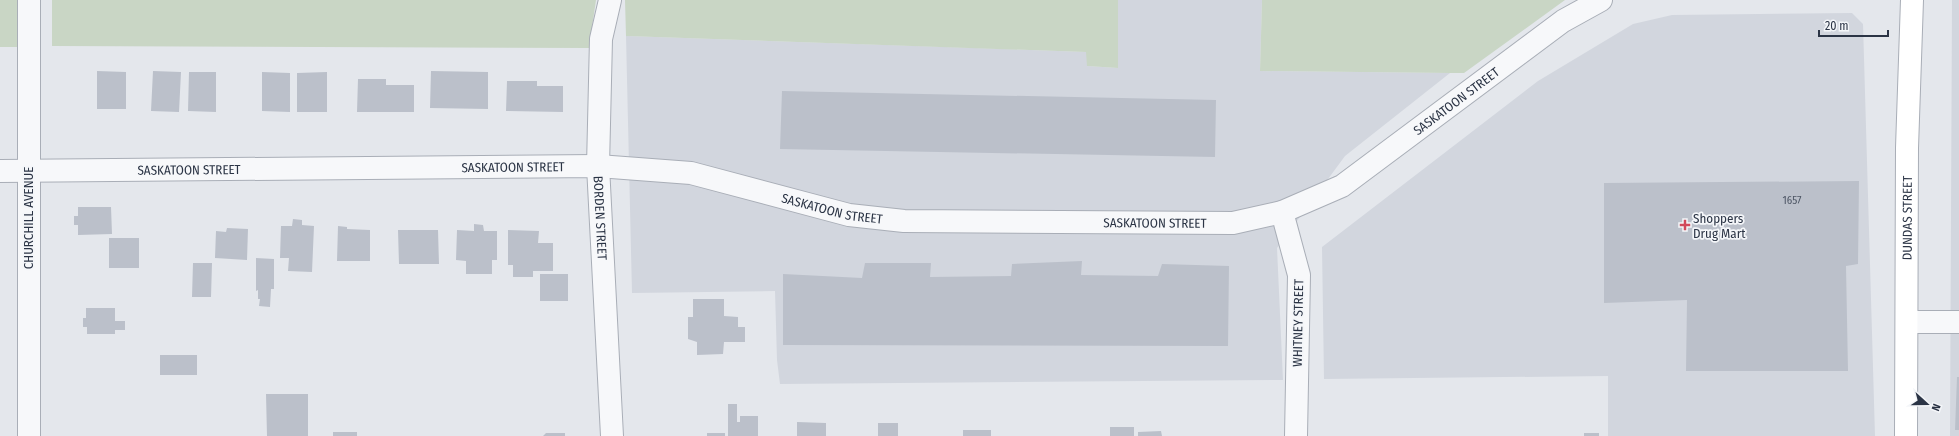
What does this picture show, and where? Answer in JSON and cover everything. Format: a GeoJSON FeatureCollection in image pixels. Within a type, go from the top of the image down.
{"type":"FeatureCollection","features":[{"type":"Feature","properties":{"kind":"main road","name":"DUNDAS STREET"},"geometry":{"type":"LineString","coordinates":[[1906,436],[1907,154],[1912,0]]}},
{"type":"Feature","properties":{"kind":"street","name":"CHURCHILL AVENUE"},"geometry":{"type":"LineString","coordinates":[[28,436],[29,0]]}},
{"type":"Feature","properties":{"kind":"street","name":"BORDEN STREET"},"geometry":{"type":"LineString","coordinates":[[610,0],[601,39],[598,166],[612,436]]}},
{"type":"Feature","properties":{"kind":"street","name":"SASKATOON STREET"},"geometry":{"type":"LineString","coordinates":[[0,171],[598,166],[691,173],[849,215],[904,221],[1233,223],[1282,212],[1342,186],[1563,21],[1601,0]]}},
{"type":"Feature","properties":{"kind":"street","name":"WHITNEY STREET"},"geometry":{"type":"LineString","coordinates":[[1282,212],[1299,275],[1296,436]]}},
{"type":"Feature","properties":{"kind":"street"},"geometry":{"type":"LineString","coordinates":[[1907,322],[1959,322]]}},
{"type":"Feature","properties":{"kind":"shaded area"},"geometry":{"type":"Polygon","coordinates":[[[1118,0],[1262,0],[1260,71],[1450,73],[1345,156],[1277,248],[1283,380],[780,384],[777,360],[775,291],[632,293],[626,36],[1087,52],[1087,66],[1118,68],[1118,0]]]}},
{"type":"Feature","properties":{"kind":"shaded area"},"geometry":{"type":"Polygon","coordinates":[[[1952,0],[1959,0],[1959,436],[1950,436],[1952,0]]]}},
{"type":"Feature","properties":{"kind":"shaded area"},"geometry":{"type":"Polygon","coordinates":[[[1852,13],[1863,24],[1875,436],[1608,436],[1608,376],[1324,379],[1322,247],[1538,81],[1633,24],[1672,15],[1852,13]]]}},
{"type":"Feature","properties":{"kind":"green space"},"geometry":{"type":"Polygon","coordinates":[[[0,0],[22,0],[22,47],[0,47],[0,0]]]}},
{"type":"Feature","properties":{"kind":"green space"},"geometry":{"type":"Polygon","coordinates":[[[52,0],[596,0],[589,48],[52,46],[52,0]]]}},
{"type":"Feature","properties":{"kind":"green space"},"geometry":{"type":"Polygon","coordinates":[[[625,0],[1118,0],[1118,68],[1087,66],[1086,52],[626,36],[625,0]]]}},
{"type":"Feature","properties":{"kind":"green space"},"geometry":{"type":"Polygon","coordinates":[[[1262,0],[1565,0],[1464,73],[1450,73],[1260,71],[1262,0]]]}},
{"type":"Feature","properties":{"kind":"building"},"geometry":{"type":"Polygon","coordinates":[[[97,71],[126,72],[126,109],[97,109],[97,71]]]}},
{"type":"Feature","properties":{"kind":"building"},"geometry":{"type":"Polygon","coordinates":[[[153,71],[181,72],[179,112],[151,111],[153,71]]]}},
{"type":"Feature","properties":{"kind":"building"},"geometry":{"type":"Polygon","coordinates":[[[431,71],[488,72],[488,109],[430,108],[431,71]]]}},
{"type":"Feature","properties":{"kind":"building"},"geometry":{"type":"Polygon","coordinates":[[[189,72],[216,72],[216,112],[188,111],[189,72]]]}},
{"type":"Feature","properties":{"kind":"building"},"geometry":{"type":"Polygon","coordinates":[[[262,72],[290,73],[290,112],[262,111],[262,72]]]}},
{"type":"Feature","properties":{"kind":"building"},"geometry":{"type":"Polygon","coordinates":[[[327,72],[327,112],[297,112],[297,73],[327,72]]]}},
{"type":"Feature","properties":{"kind":"building"},"geometry":{"type":"Polygon","coordinates":[[[358,79],[386,79],[386,85],[414,85],[414,112],[357,112],[358,79]]]}},
{"type":"Feature","properties":{"kind":"building"},"geometry":{"type":"Polygon","coordinates":[[[507,81],[537,81],[537,86],[563,86],[563,112],[506,111],[507,81]]]}},
{"type":"Feature","properties":{"kind":"building"},"geometry":{"type":"Polygon","coordinates":[[[782,91],[1216,100],[1215,157],[780,149],[782,91]]]}},
{"type":"Feature","properties":{"kind":"building"},"geometry":{"type":"Polygon","coordinates":[[[1859,181],[1858,264],[1846,266],[1848,371],[1686,371],[1687,300],[1604,303],[1604,183],[1859,181]]]}},
{"type":"Feature","properties":{"kind":"building"},"geometry":{"type":"Polygon","coordinates":[[[78,207],[111,207],[112,234],[78,235],[78,225],[74,225],[74,216],[78,216],[78,207]]]}},
{"type":"Feature","properties":{"kind":"building"},"geometry":{"type":"Polygon","coordinates":[[[293,219],[302,220],[302,225],[314,226],[312,272],[288,271],[289,258],[280,258],[281,226],[292,226],[293,219]]]}},
{"type":"Feature","properties":{"kind":"building"},"geometry":{"type":"Polygon","coordinates":[[[474,224],[483,225],[484,231],[497,231],[497,260],[492,260],[492,274],[466,274],[466,261],[456,260],[457,230],[474,231],[474,224]]]}},
{"type":"Feature","properties":{"kind":"building"},"geometry":{"type":"Polygon","coordinates":[[[338,226],[347,227],[347,229],[370,230],[370,261],[337,261],[338,226]]]}},
{"type":"Feature","properties":{"kind":"building"},"geometry":{"type":"Polygon","coordinates":[[[227,228],[248,229],[247,260],[215,258],[216,231],[226,232],[227,228]]]}},
{"type":"Feature","properties":{"kind":"building"},"geometry":{"type":"Polygon","coordinates":[[[398,230],[438,230],[439,264],[399,264],[398,230]]]}},
{"type":"Feature","properties":{"kind":"building"},"geometry":{"type":"Polygon","coordinates":[[[508,230],[539,231],[538,243],[553,243],[553,271],[533,271],[533,277],[513,277],[513,265],[508,265],[508,230]]]}},
{"type":"Feature","properties":{"kind":"building"},"geometry":{"type":"Polygon","coordinates":[[[109,238],[139,238],[139,268],[109,268],[109,238]]]}},
{"type":"Feature","properties":{"kind":"building"},"geometry":{"type":"Polygon","coordinates":[[[256,258],[274,259],[274,289],[271,289],[270,307],[259,306],[260,299],[258,299],[258,290],[256,291],[256,258]]]}},
{"type":"Feature","properties":{"kind":"building"},"geometry":{"type":"Polygon","coordinates":[[[1082,261],[1081,275],[1158,276],[1162,264],[1229,266],[1228,346],[783,345],[783,274],[862,278],[865,263],[931,263],[930,277],[1011,276],[1012,264],[1082,261]]]}},
{"type":"Feature","properties":{"kind":"building"},"geometry":{"type":"Polygon","coordinates":[[[193,263],[212,263],[211,297],[192,297],[193,263]]]}},
{"type":"Feature","properties":{"kind":"building"},"geometry":{"type":"Polygon","coordinates":[[[540,274],[568,274],[568,301],[540,301],[540,274]]]}},
{"type":"Feature","properties":{"kind":"building"},"geometry":{"type":"Polygon","coordinates":[[[693,299],[724,299],[724,316],[738,317],[738,327],[745,327],[745,342],[724,342],[723,354],[697,355],[697,342],[688,339],[688,317],[693,317],[693,299]]]}},
{"type":"Feature","properties":{"kind":"building"},"geometry":{"type":"Polygon","coordinates":[[[86,308],[115,308],[115,321],[125,321],[125,330],[115,330],[115,334],[87,334],[87,327],[83,327],[83,318],[86,318],[86,308]]]}},
{"type":"Feature","properties":{"kind":"building"},"geometry":{"type":"Polygon","coordinates":[[[160,355],[197,355],[197,375],[160,375],[160,355]]]}},
{"type":"Feature","properties":{"kind":"building"},"geometry":{"type":"Polygon","coordinates":[[[1957,377],[1959,377],[1959,430],[1955,430],[1957,377]]]}},
{"type":"Feature","properties":{"kind":"building"},"geometry":{"type":"Polygon","coordinates":[[[266,394],[308,394],[308,436],[267,436],[266,394]]]}},
{"type":"Feature","properties":{"kind":"building"},"geometry":{"type":"Polygon","coordinates":[[[728,404],[737,404],[737,422],[740,422],[740,416],[758,416],[758,436],[728,436],[728,404]]]}},
{"type":"Feature","properties":{"kind":"building"},"geometry":{"type":"Polygon","coordinates":[[[797,422],[826,423],[826,436],[797,436],[797,422]]]}},
{"type":"Feature","properties":{"kind":"building"},"geometry":{"type":"Polygon","coordinates":[[[878,423],[898,423],[898,436],[878,436],[878,423]]]}},
{"type":"Feature","properties":{"kind":"building"},"geometry":{"type":"Polygon","coordinates":[[[1110,427],[1134,427],[1134,436],[1110,436],[1110,427]]]}},
{"type":"Feature","properties":{"kind":"building"},"geometry":{"type":"Polygon","coordinates":[[[963,430],[991,430],[991,436],[963,436],[963,430]]]}},
{"type":"Feature","properties":{"kind":"building"},"geometry":{"type":"Polygon","coordinates":[[[1161,431],[1162,436],[1138,436],[1138,432],[1161,431]]]}},
{"type":"Feature","properties":{"kind":"building"},"geometry":{"type":"Polygon","coordinates":[[[333,432],[357,432],[357,436],[333,436],[333,432]]]}},
{"type":"Feature","properties":{"kind":"building"},"geometry":{"type":"Polygon","coordinates":[[[546,433],[565,433],[565,436],[543,436],[546,433]]]}},
{"type":"Feature","properties":{"kind":"building"},"geometry":{"type":"Polygon","coordinates":[[[707,433],[725,433],[725,436],[707,436],[707,433]]]}},
{"type":"Feature","properties":{"kind":"building"},"geometry":{"type":"Polygon","coordinates":[[[1584,433],[1599,433],[1599,436],[1584,436],[1584,433]]]}},
{"type":"Feature","properties":{"kind":"place","name":"Shoppers Drug Mart"},"geometry":{"type":"Point","coordinates":[1685,225]}}]}
